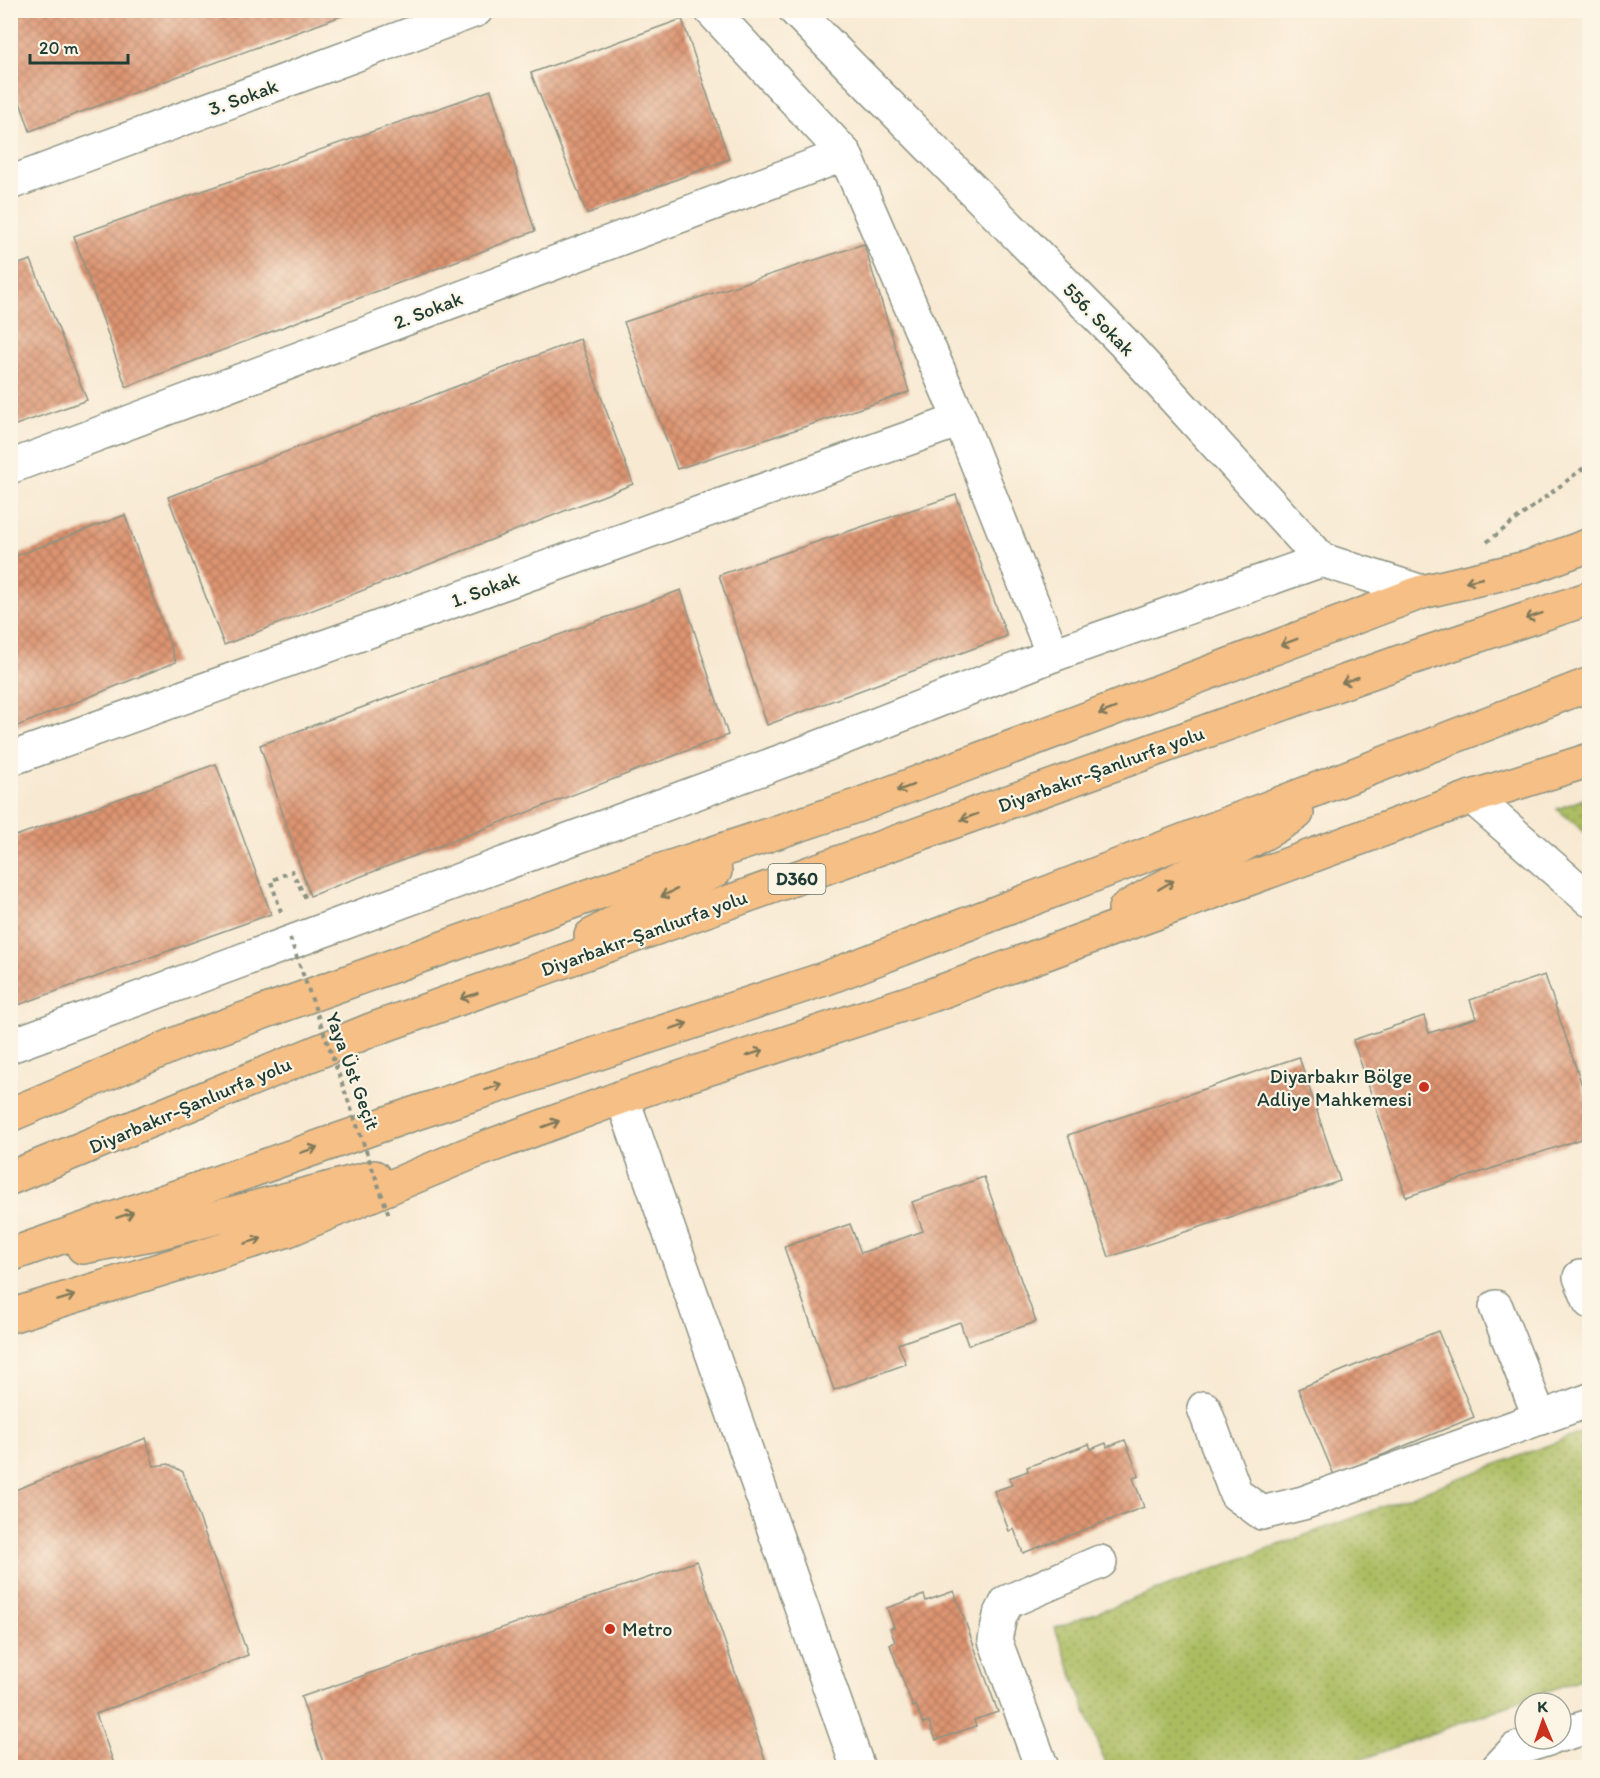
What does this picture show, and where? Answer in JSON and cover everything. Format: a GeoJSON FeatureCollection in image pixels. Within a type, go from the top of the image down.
{"type":"FeatureCollection","features":[{"type":"Feature","properties":{"kind":"highway"},"geometry":{"type":"LineString","coordinates":[[1530,567],[1590,545]]}},
{"type":"Feature","properties":{"kind":"highway"},"geometry":{"type":"LineString","coordinates":[[10,1115],[188,1039],[645,876],[856,806],[1422,592],[1590,551]]}},
{"type":"Feature","properties":{"kind":"highway","name":"Diyarbakır-Şanlıurfa yolu"},"geometry":{"type":"LineString","coordinates":[[10,1178],[371,1030],[1400,662],[1590,598]]}},
{"type":"Feature","properties":{"kind":"highway"},"geometry":{"type":"LineString","coordinates":[[10,1255],[413,1114],[824,979],[1590,684]]}},
{"type":"Feature","properties":{"kind":"highway"},"geometry":{"type":"LineString","coordinates":[[10,1316],[288,1230],[466,1155],[622,1097],[932,995],[1472,797],[1590,760]]}},
{"type":"Feature","properties":{"kind":"highway"},"geometry":{"type":"LineString","coordinates":[[1062,947],[1169,882],[1275,828],[1352,776]]}},
{"type":"Feature","properties":{"kind":"highway"},"geometry":{"type":"LineString","coordinates":[[514,980],[657,898],[856,806]]}},
{"type":"Feature","properties":{"kind":"highway"},"geometry":{"type":"LineString","coordinates":[[10,1261],[156,1233],[466,1155]]}},
{"type":"Feature","properties":{"kind":"street","name":"3. Sokak"},"geometry":{"type":"LineString","coordinates":[[10,183],[476,10]]}},
{"type":"Feature","properties":{"kind":"street"},"geometry":{"type":"LineString","coordinates":[[711,10],[845,154],[960,420],[1053,655]]}},
{"type":"Feature","properties":{"kind":"street","name":"556. Sokak"},"geometry":{"type":"LineString","coordinates":[[795,10],[1123,342],[1322,560],[1422,592]]}},
{"type":"Feature","properties":{"kind":"street","name":"2. Sokak"},"geometry":{"type":"LineString","coordinates":[[10,467],[845,154]]}},
{"type":"Feature","properties":{"kind":"street","name":"1. Sokak"},"geometry":{"type":"LineString","coordinates":[[10,759],[960,420]]}},
{"type":"Feature","properties":{"kind":"street"},"geometry":{"type":"LineString","coordinates":[[10,1046],[801,754],[1053,655],[1322,560]]}},
{"type":"Feature","properties":{"kind":"street"},"geometry":{"type":"LineString","coordinates":[[1472,797],[1590,900]]}},
{"type":"Feature","properties":{"kind":"street"},"geometry":{"type":"LineString","coordinates":[[622,1097],[858,1767]]}},
{"type":"Feature","properties":{"kind":"street"},"geometry":{"type":"LineString","coordinates":[[1496,1307],[1540,1418]]}},
{"type":"Feature","properties":{"kind":"street"},"geometry":{"type":"LineString","coordinates":[[1204,1408],[1236,1494],[1262,1513],[1303,1503],[1590,1400]]}},
{"type":"Feature","properties":{"kind":"street"},"geometry":{"type":"LineString","coordinates":[[1042,1767],[995,1640],[999,1616],[1007,1602],[1100,1562]]}},
{"type":"Feature","properties":{"kind":"street"},"geometry":{"type":"LineString","coordinates":[[1573,1731],[1590,1726]]}},
{"type":"Feature","properties":{"kind":"street"},"geometry":{"type":"LineString","coordinates":[[1498,1767],[1514,1751]]}},
{"type":"Feature","properties":{"kind":"path"},"geometry":{"type":"LineString","coordinates":[[1478,549],[1590,463]]}},
{"type":"Feature","properties":{"kind":"path"},"geometry":{"type":"LineString","coordinates":[[1590,809],[1583,812],[1590,817]]}},
{"type":"Feature","properties":{"kind":"path"},"geometry":{"type":"LineString","coordinates":[[282,915],[271,881],[292,871],[321,931]]}},
{"type":"Feature","properties":{"kind":"path","name":"Yaya Üst Geçit"},"geometry":{"type":"LineString","coordinates":[[286,927],[388,1215]]}},
{"type":"Feature","properties":{"kind":"green space"},"geometry":{"type":"Polygon","coordinates":[[[1590,797],[1589,836],[1557,809],[1590,797]]]}},
{"type":"Feature","properties":{"kind":"green space"},"geometry":{"type":"Polygon","coordinates":[[[1589,1430],[1589,1676],[1548,1691],[1513,1691],[1513,1704],[1341,1767],[1107,1767],[1055,1628],[1589,1430]]]}},
{"type":"Feature","properties":{"kind":"building"},"geometry":{"type":"Polygon","coordinates":[[[10,10],[355,11],[30,131],[10,73],[10,10]]]}},
{"type":"Feature","properties":{"kind":"building"},"geometry":{"type":"Polygon","coordinates":[[[682,19],[729,159],[587,214],[531,73],[682,19]]]}},
{"type":"Feature","properties":{"kind":"building"},"geometry":{"type":"Polygon","coordinates":[[[491,90],[535,231],[126,387],[74,236],[491,90]]]}},
{"type":"Feature","properties":{"kind":"building"},"geometry":{"type":"Polygon","coordinates":[[[864,244],[909,392],[677,469],[624,322],[864,244]]]}},
{"type":"Feature","properties":{"kind":"building"},"geometry":{"type":"Polygon","coordinates":[[[31,260],[87,400],[10,427],[10,267],[31,260]]]}},
{"type":"Feature","properties":{"kind":"building"},"geometry":{"type":"Polygon","coordinates":[[[580,339],[633,484],[224,645],[168,497],[580,339]]]}},
{"type":"Feature","properties":{"kind":"building"},"geometry":{"type":"Polygon","coordinates":[[[956,495],[1007,636],[767,725],[719,575],[956,495]]]}},
{"type":"Feature","properties":{"kind":"building"},"geometry":{"type":"Polygon","coordinates":[[[125,515],[176,662],[10,729],[10,558],[125,515]]]}},
{"type":"Feature","properties":{"kind":"building"},"geometry":{"type":"Polygon","coordinates":[[[681,590],[728,735],[310,896],[260,745],[681,590]]]}},
{"type":"Feature","properties":{"kind":"building"},"geometry":{"type":"Polygon","coordinates":[[[216,764],[271,914],[10,1008],[10,838],[216,764]]]}},
{"type":"Feature","properties":{"kind":"building"},"geometry":{"type":"Polygon","coordinates":[[[1545,975],[1590,1109],[1590,1136],[1406,1197],[1353,1040],[1424,1016],[1429,1033],[1476,1018],[1470,1000],[1545,975]]]}},
{"type":"Feature","properties":{"kind":"building"},"geometry":{"type":"Polygon","coordinates":[[[1299,1057],[1340,1181],[1109,1257],[1068,1135],[1299,1057]]]}},
{"type":"Feature","properties":{"kind":"building"},"geometry":{"type":"Polygon","coordinates":[[[984,1177],[1036,1322],[968,1345],[960,1322],[898,1344],[906,1364],[834,1390],[784,1247],[850,1224],[861,1253],[923,1231],[912,1202],[984,1177]]]}},
{"type":"Feature","properties":{"kind":"building"},"geometry":{"type":"Polygon","coordinates":[[[1438,1331],[1474,1417],[1334,1475],[1298,1389],[1438,1331]]]}},
{"type":"Feature","properties":{"kind":"building"},"geometry":{"type":"Polygon","coordinates":[[[146,1438],[154,1466],[169,1464],[183,1472],[248,1655],[96,1714],[113,1761],[96,1768],[71,1768],[69,1764],[61,1768],[10,1768],[10,1492],[146,1438]]]}},
{"type":"Feature","properties":{"kind":"building"},"geometry":{"type":"Polygon","coordinates":[[[1125,1440],[1139,1476],[1133,1478],[1144,1507],[1023,1553],[1014,1529],[1009,1531],[994,1491],[1012,1485],[1009,1478],[1028,1471],[1027,1467],[1089,1444],[1091,1449],[1106,1443],[1107,1447],[1125,1440]]]}},
{"type":"Feature","properties":{"kind":"building","name":"Metro"},"geometry":{"type":"Polygon","coordinates":[[[697,1561],[768,1768],[325,1768],[301,1697],[697,1561]]]}},
{"type":"Feature","properties":{"kind":"building"},"geometry":{"type":"Polygon","coordinates":[[[954,1591],[998,1712],[974,1720],[976,1726],[936,1740],[929,1722],[923,1724],[916,1705],[913,1707],[890,1645],[895,1642],[890,1628],[894,1627],[887,1608],[924,1595],[926,1601],[954,1591]]]}},
{"type":"Feature","properties":{"kind":"place","name":"Diyarbakır Bölge Adliye Mahkemesi"},"geometry":{"type":"Point","coordinates":[1424,1087]}},
{"type":"Feature","properties":{"kind":"place","name":"Metro"},"geometry":{"type":"Point","coordinates":[610,1629]}}]}
